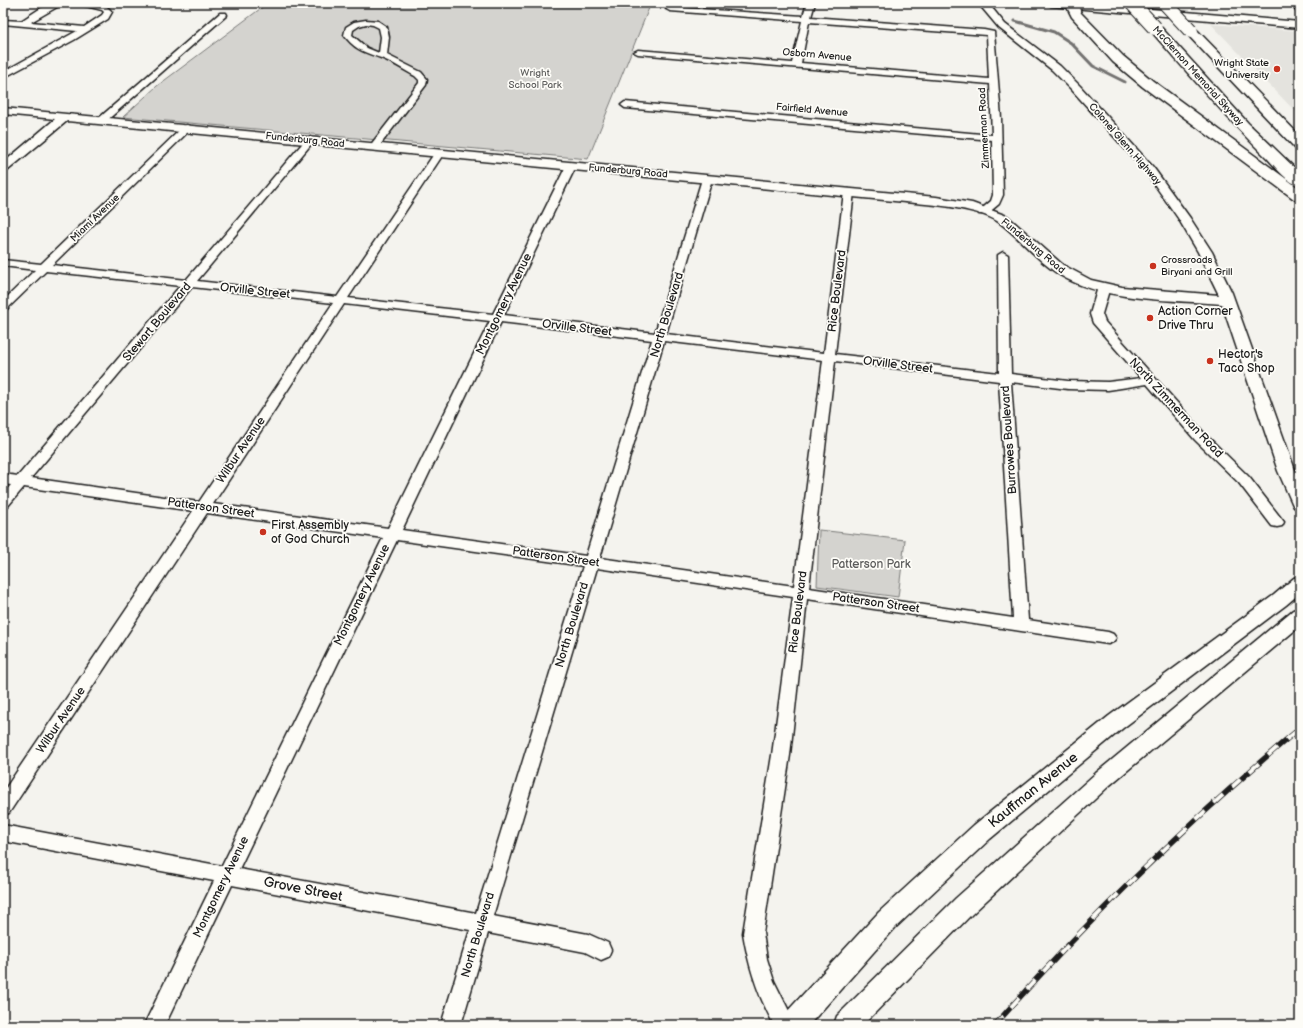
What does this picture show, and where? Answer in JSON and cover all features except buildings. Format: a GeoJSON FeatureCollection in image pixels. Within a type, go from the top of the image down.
{"type":"FeatureCollection","features":[{"type":"Feature","properties":{"kind":"highway","name":"McClernon Memorial Skyway"},"geometry":{"type":"LineString","coordinates":[[1132,3],[1284,168],[1300,181]]}},
{"type":"Feature","properties":{"kind":"highway"},"geometry":{"type":"LineString","coordinates":[[1165,3],[1300,145]]}},
{"type":"Feature","properties":{"kind":"highway"},"geometry":{"type":"LineString","coordinates":[[1298,3],[1300,8]]}},
{"type":"Feature","properties":{"kind":"highway"},"geometry":{"type":"LineString","coordinates":[[1071,4],[1076,14],[1118,59],[1148,84],[1300,196]]}},
{"type":"Feature","properties":{"kind":"street"},"geometry":{"type":"LineString","coordinates":[[24,23],[44,10],[60,3]]}},
{"type":"Feature","properties":{"kind":"street"},"geometry":{"type":"LineString","coordinates":[[3,75],[105,17],[108,12],[105,8],[85,3]]}},
{"type":"Feature","properties":{"kind":"street"},"geometry":{"type":"LineString","coordinates":[[796,65],[812,3]]}},
{"type":"Feature","properties":{"kind":"street"},"geometry":{"type":"LineString","coordinates":[[1051,3],[1300,25]]}},
{"type":"Feature","properties":{"kind":"street","name":"Colonel Glenn Highway"},"geometry":{"type":"LineString","coordinates":[[986,7],[1011,34],[1056,68],[1149,169],[1181,213],[1205,252],[1227,300],[1286,471],[1300,503]]}},
{"type":"Feature","properties":{"kind":"street"},"geometry":{"type":"LineString","coordinates":[[670,9],[807,18]]}},
{"type":"Feature","properties":{"kind":"street"},"geometry":{"type":"LineString","coordinates":[[102,120],[223,15]]}},
{"type":"Feature","properties":{"kind":"street","name":"Zimmerman Road"},"geometry":{"type":"LineString","coordinates":[[807,18],[984,32],[990,34],[992,38],[997,138],[998,195],[994,202],[983,212]]}},
{"type":"Feature","properties":{"kind":"street"},"geometry":{"type":"LineString","coordinates":[[3,22],[85,29]]}},
{"type":"Feature","properties":{"kind":"street"},"geometry":{"type":"LineString","coordinates":[[374,147],[423,83],[424,79],[418,74],[383,56],[370,54],[356,45],[348,35],[349,29],[353,25],[359,23],[370,22],[383,27],[385,37],[383,56]]}},
{"type":"Feature","properties":{"kind":"street","name":"Osborn Avenue"},"geometry":{"type":"LineString","coordinates":[[638,52],[993,82]]}},
{"type":"Feature","properties":{"kind":"street","name":"Fairfield Avenue"},"geometry":{"type":"LineString","coordinates":[[625,105],[997,138]]}},
{"type":"Feature","properties":{"kind":"street","name":"Funderburg Road"},"geometry":{"type":"LineString","coordinates":[[3,111],[936,201],[968,206],[1003,219],[1027,239],[1044,257],[1071,276],[1104,287],[1122,291],[1227,300]]}},
{"type":"Feature","properties":{"kind":"street"},"geometry":{"type":"LineString","coordinates":[[3,169],[66,116]]}},
{"type":"Feature","properties":{"kind":"street","name":"Miami Avenue"},"geometry":{"type":"LineString","coordinates":[[3,307],[186,128]]}},
{"type":"Feature","properties":{"kind":"street","name":"Stewart Boulevard"},"geometry":{"type":"LineString","coordinates":[[3,503],[310,140]]}},
{"type":"Feature","properties":{"kind":"street","name":"Wilbur Avenue"},"geometry":{"type":"LineString","coordinates":[[3,807],[439,153]]}},
{"type":"Feature","properties":{"kind":"street","name":"Montgomery Avenue"},"geometry":{"type":"LineString","coordinates":[[154,1025],[571,166]]}},
{"type":"Feature","properties":{"kind":"street","name":"North Boulevard"},"geometry":{"type":"LineString","coordinates":[[451,1025],[707,179]]}},
{"type":"Feature","properties":{"kind":"street","name":"Rice Boulevard"},"geometry":{"type":"LineString","coordinates":[[786,1025],[772,1004],[761,976],[757,960],[754,933],[781,755],[849,192]]}},
{"type":"Feature","properties":{"kind":"street","name":"Burrowes Boulevard"},"geometry":{"type":"LineString","coordinates":[[1003,255],[1006,378],[1021,624]]}},
{"type":"Feature","properties":{"kind":"street","name":"Orville Street"},"geometry":{"type":"LineString","coordinates":[[3,263],[497,318],[1092,387],[1120,385],[1150,380]]}},
{"type":"Feature","properties":{"kind":"street","name":"North Zimmerman Road"},"geometry":{"type":"LineString","coordinates":[[1104,287],[1096,314],[1099,323],[1200,436],[1244,480],[1277,522]]}},
{"type":"Feature","properties":{"kind":"street"},"geometry":{"type":"LineString","coordinates":[[1286,471],[1300,482]]}},
{"type":"Feature","properties":{"kind":"street","name":"Patterson Street"},"geometry":{"type":"LineString","coordinates":[[3,479],[393,533],[1021,624],[1108,638]]}},
{"type":"Feature","properties":{"kind":"street","name":"Kauffman Avenue"},"geometry":{"type":"LineString","coordinates":[[792,1025],[887,920],[982,832],[1116,722],[1280,600],[1300,583]]}},
{"type":"Feature","properties":{"kind":"street"},"geometry":{"type":"LineString","coordinates":[[846,1025],[964,906],[1103,779],[1300,615]]}},
{"type":"Feature","properties":{"kind":"street","name":"Grove Street"},"geometry":{"type":"LineString","coordinates":[[3,834],[226,874],[588,943],[601,950]]}},
{"type":"Feature","properties":{"kind":"shaded area","name":"Wright State University"},"geometry":{"type":"Polygon","coordinates":[[[1211,24],[1300,31],[1300,115],[1290,106],[1211,24]]]}},
{"type":"Feature","properties":{"kind":"green space","name":"Wright School Park"},"geometry":{"type":"Polygon","coordinates":[[[268,3],[651,3],[588,159],[123,117],[157,86],[268,3]]]}},
{"type":"Feature","properties":{"kind":"green space","name":"Patterson Park"},"geometry":{"type":"Polygon","coordinates":[[[819,530],[905,540],[898,597],[817,586],[819,530]]]}},
{"type":"Feature","properties":{"kind":"waterway"},"geometry":{"type":"LineString","coordinates":[[958,3],[964,6]]}},
{"type":"Feature","properties":{"kind":"waterway"},"geometry":{"type":"LineString","coordinates":[[1015,21],[1054,32],[1071,43],[1093,66],[1125,82]]}},
{"type":"Feature","properties":{"kind":"railway"},"geometry":{"type":"LineString","coordinates":[[995,1025],[1104,908],[1180,834],[1300,728]]}},
{"type":"Feature","properties":{"kind":"place","name":"Wright State University"},"geometry":{"type":"Point","coordinates":[1277,69]}},
{"type":"Feature","properties":{"kind":"place","name":"Crossroads Biryani and Grill"},"geometry":{"type":"Point","coordinates":[1153,266]}},
{"type":"Feature","properties":{"kind":"place","name":"Action Corner Drive Thru"},"geometry":{"type":"Point","coordinates":[1150,318]}},
{"type":"Feature","properties":{"kind":"place","name":"Hector's Taco Shop"},"geometry":{"type":"Point","coordinates":[1210,361]}},
{"type":"Feature","properties":{"kind":"place","name":"First Assembly of God Church"},"geometry":{"type":"Point","coordinates":[263,532]}}]}
